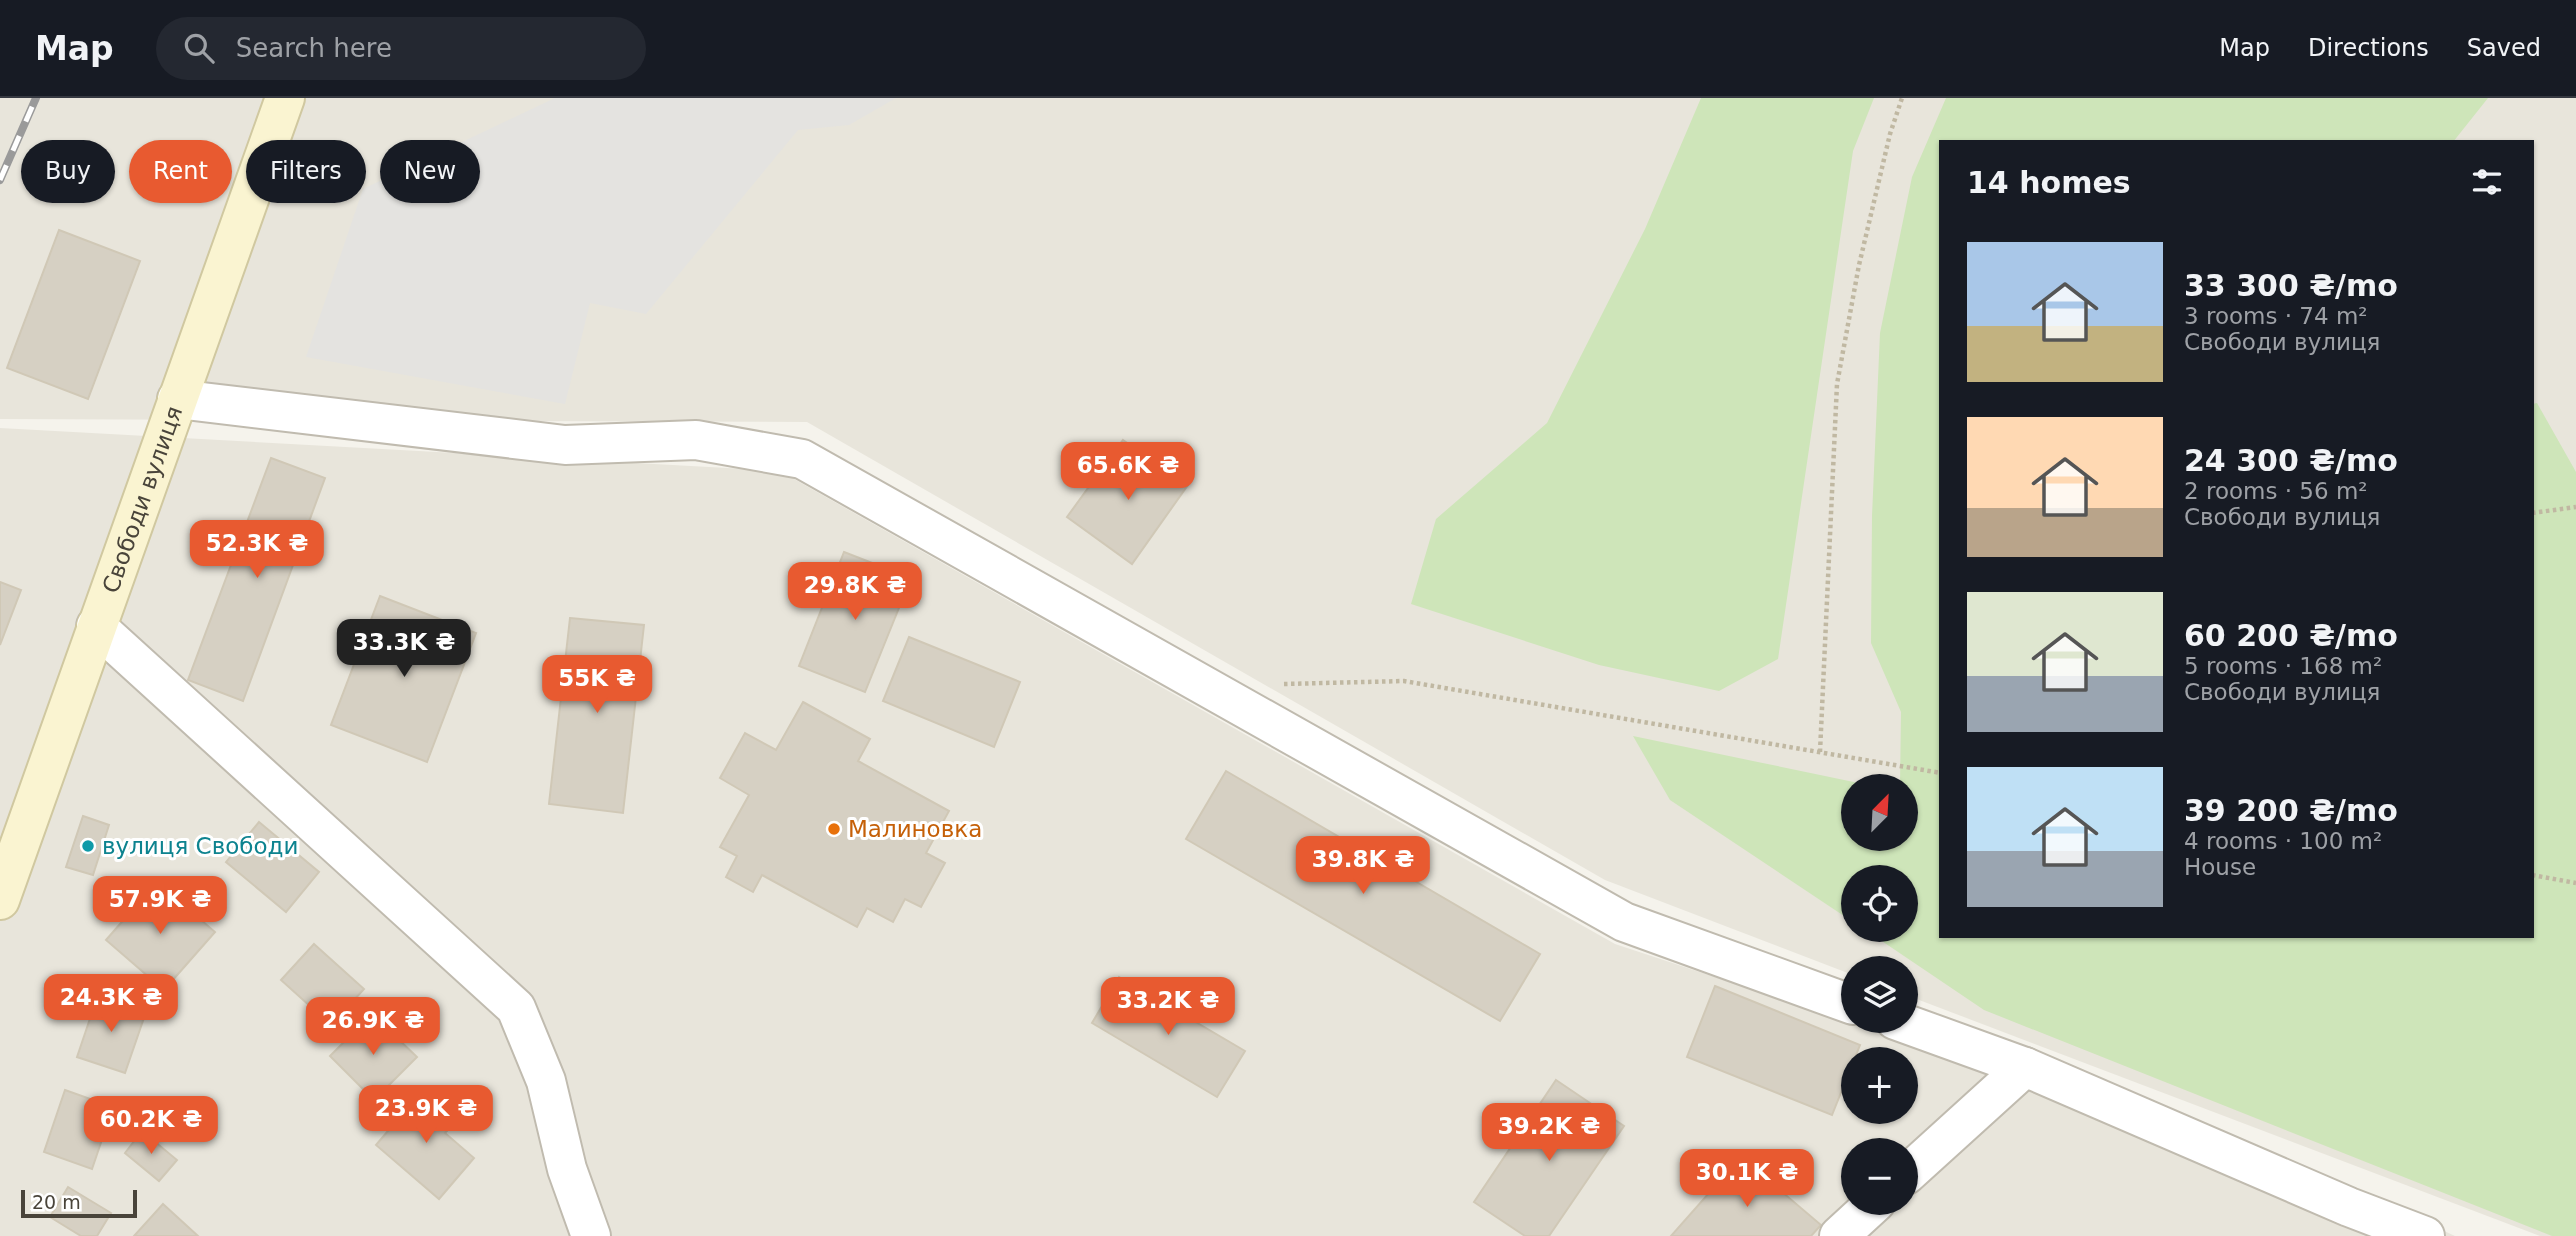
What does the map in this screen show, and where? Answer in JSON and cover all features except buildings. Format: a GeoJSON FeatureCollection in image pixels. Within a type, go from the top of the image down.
{"type":"FeatureCollection","features":[{"type":"Feature","properties":{"kind":"main road","name":"Свободи вулиця"},"geometry":{"type":"LineString","coordinates":[[0,900],[285,98]]}},
{"type":"Feature","properties":{"kind":"street"},"geometry":{"type":"LineString","coordinates":[[177,399],[565,445],[696,440],[802,458],[1624,922],[1841,1001]]}},
{"type":"Feature","properties":{"kind":"street"},"geometry":{"type":"LineString","coordinates":[[96,626],[516,1008],[546,1081],[567,1169],[591,1236]]}},
{"type":"Feature","properties":{"kind":"street"},"geometry":{"type":"LineString","coordinates":[[1918,1028],[2025,1067],[2344,1221],[2425,1236]]}},
{"type":"Feature","properties":{"kind":"street"},"geometry":{"type":"LineString","coordinates":[[1918,1164],[2025,1067]]}},
{"type":"Feature","properties":{"kind":"street"},"geometry":{"type":"LineString","coordinates":[[1839,1236],[1862,1215]]}},
{"type":"Feature","properties":{"kind":"path"},"geometry":{"type":"LineString","coordinates":[[1819,752],[1837,384],[1862,252],[1890,134],[1902,98]]}},
{"type":"Feature","properties":{"kind":"path"},"geometry":{"type":"LineString","coordinates":[[2534,513],[2576,507]]}},
{"type":"Feature","properties":{"kind":"path"},"geometry":{"type":"LineString","coordinates":[[1270,685],[1404,681],[1939,773]]}},
{"type":"Feature","properties":{"kind":"path"},"geometry":{"type":"LineString","coordinates":[[2534,875],[2576,883]]}},
{"type":"Feature","properties":{"kind":"shaded area"},"geometry":{"type":"Polygon","coordinates":[[[0,98],[2576,98],[2576,1236],[2540,1236],[1918,1000],[1918,956],[1841,956],[1841,970],[1605,880],[807,422],[0,419],[0,98]]]}},
{"type":"Feature","properties":{"kind":"shaded area"},"geometry":{"type":"Polygon","coordinates":[[[555,98],[896,98],[849,125],[798,130],[646,314],[590,303],[565,404],[306,357],[358,203],[366,203],[366,188],[380,181],[380,203],[480,203],[480,140],[466,140],[555,98]]]}},
{"type":"Feature","properties":{"kind":"shaded area"},"geometry":{"type":"Polygon","coordinates":[[[0,428],[780,471],[1615,944],[1841,1019],[1841,1033],[1884,1033],[2344,1185],[2455,1236],[0,1236],[0,428]]]}},
{"type":"Feature","properties":{"kind":"green space"},"geometry":{"type":"Polygon","coordinates":[[[1701,98],[1874,98],[1853,151],[1778,659],[1719,691],[1599,665],[1411,604],[1436,519],[1547,423],[1645,229],[1701,98]]]}},
{"type":"Feature","properties":{"kind":"green space"},"geometry":{"type":"Polygon","coordinates":[[[1946,98],[2488,98],[2455,140],[1939,140],[1939,938],[2534,938],[2534,404],[2537,403],[2576,472],[2576,1236],[2552,1236],[1984,1010],[1918,965],[1918,956],[1904,956],[1883,942],[1918,942],[1918,865],[1841,865],[1841,914],[1670,800],[1633,736],[1841,779],[1841,851],[1918,851],[1918,774],[1900,774],[1901,712],[1871,643],[1872,516],[1880,333],[1912,177],[1946,98]]]}},
{"type":"Feature","properties":{"kind":"railway"},"geometry":{"type":"LineString","coordinates":[[0,180],[36,98]]}},
{"type":"Feature","properties":{"kind":"place","name":"Малиновка"},"geometry":{"type":"Point","coordinates":[834,829]}},
{"type":"Feature","properties":{"kind":"place","name":"вулиця Свободи"},"geometry":{"type":"Point","coordinates":[88,846]}}]}
